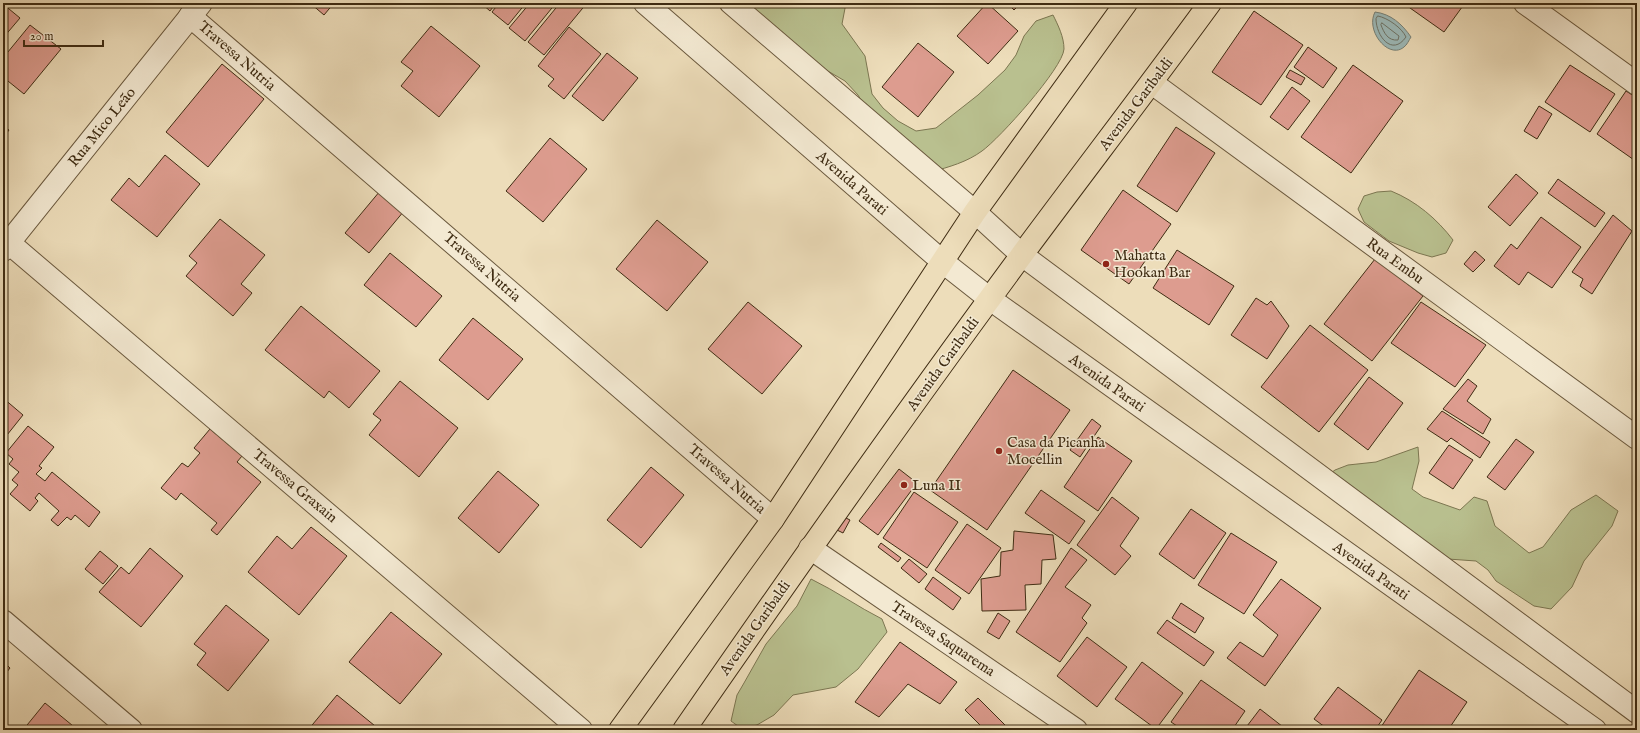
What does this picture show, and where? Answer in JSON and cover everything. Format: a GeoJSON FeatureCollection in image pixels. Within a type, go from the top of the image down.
{"type":"FeatureCollection","features":[{"type":"Feature","properties":{"kind":"main road"},"geometry":{"type":"LineString","coordinates":[[620,730],[773,519],[975,212],[1126,3]]}},
{"type":"Feature","properties":{"kind":"main road","name":"Avenida Garibaldi"},"geometry":{"type":"LineString","coordinates":[[684,730],[810,548],[990,299],[1210,3]]}},
{"type":"Feature","properties":{"kind":"street","name":"Avenida Parati"},"geometry":{"type":"LineString","coordinates":[[645,3],[943,262],[990,299],[1594,730]]}},
{"type":"Feature","properties":{"kind":"street"},"geometry":{"type":"LineString","coordinates":[[732,3],[975,212],[1022,255],[1637,712]]}},
{"type":"Feature","properties":{"kind":"street"},"geometry":{"type":"LineString","coordinates":[[1525,3],[1637,84]]}},
{"type":"Feature","properties":{"kind":"street","name":"Rua Mico Leão"},"geometry":{"type":"LineString","coordinates":[[6,247],[196,10]]}},
{"type":"Feature","properties":{"kind":"street","name":"Travessa Nutria"},"geometry":{"type":"LineString","coordinates":[[196,10],[773,519]]}},
{"type":"Feature","properties":{"kind":"street","name":"Rua Embu"},"geometry":{"type":"LineString","coordinates":[[1152,83],[1637,438]]}},
{"type":"Feature","properties":{"kind":"street","name":"Travessa Graxain"},"geometry":{"type":"LineString","coordinates":[[6,247],[582,730]]}},
{"type":"Feature","properties":{"kind":"street","name":"Travessa Saquarema"},"geometry":{"type":"LineString","coordinates":[[810,548],[1076,730]]}},
{"type":"Feature","properties":{"kind":"street"},"geometry":{"type":"LineString","coordinates":[[3,621],[131,730]]}},
{"type":"Feature","properties":{"kind":"green space"},"geometry":{"type":"Polygon","coordinates":[[[741,3],[846,3],[842,24],[865,56],[872,94],[883,108],[898,121],[916,131],[936,128],[978,95],[1005,70],[1016,55],[1024,36],[1036,21],[1053,15],[1062,36],[1064,49],[1061,58],[1042,86],[1002,133],[976,155],[951,166],[931,172],[867,110],[858,95],[845,81],[814,63],[741,3]]]}},
{"type":"Feature","properties":{"kind":"green space"},"geometry":{"type":"Polygon","coordinates":[[[1391,191],[1417,205],[1447,232],[1453,240],[1446,253],[1432,257],[1418,253],[1389,241],[1364,222],[1358,209],[1364,196],[1377,192],[1391,191]]]}},
{"type":"Feature","properties":{"kind":"green space"},"geometry":{"type":"Polygon","coordinates":[[[1418,447],[1419,461],[1412,489],[1423,497],[1460,510],[1474,497],[1487,501],[1495,526],[1529,553],[1543,547],[1571,510],[1596,495],[1618,511],[1612,526],[1584,561],[1572,587],[1551,609],[1534,606],[1496,581],[1488,570],[1476,561],[1448,559],[1377,530],[1339,503],[1323,479],[1335,470],[1348,465],[1376,462],[1418,447]]]}},
{"type":"Feature","properties":{"kind":"green space"},"geometry":{"type":"Polygon","coordinates":[[[811,579],[882,619],[887,632],[858,669],[836,687],[793,695],[774,715],[757,725],[742,729],[731,721],[737,695],[766,644],[797,606],[811,579]]]}},
{"type":"Feature","properties":{"kind":"water"},"geometry":{"type":"Polygon","coordinates":[[[1375,12],[1391,17],[1404,28],[1411,37],[1405,46],[1398,50],[1392,50],[1380,42],[1373,27],[1375,12]]]}},
{"type":"Feature","properties":{"kind":"building"},"geometry":{"type":"Polygon","coordinates":[[[310,3],[334,3],[324,15],[310,3]]]}},
{"type":"Feature","properties":{"kind":"building"},"geometry":{"type":"Polygon","coordinates":[[[481,3],[496,3],[490,11],[481,3]]]}},
{"type":"Feature","properties":{"kind":"building"},"geometry":{"type":"Polygon","coordinates":[[[499,3],[526,3],[508,25],[492,12],[499,3]]]}},
{"type":"Feature","properties":{"kind":"building"},"geometry":{"type":"Polygon","coordinates":[[[530,3],[556,3],[525,41],[509,28],[530,3]]]}},
{"type":"Feature","properties":{"kind":"building"},"geometry":{"type":"Polygon","coordinates":[[[560,3],[587,3],[544,55],[528,42],[560,3]]]}},
{"type":"Feature","properties":{"kind":"building"},"geometry":{"type":"Polygon","coordinates":[[[987,3],[1018,31],[988,64],[957,36],[987,3]]]}},
{"type":"Feature","properties":{"kind":"building"},"geometry":{"type":"Polygon","coordinates":[[[1007,3],[1021,3],[1014,10],[1007,3]]]}},
{"type":"Feature","properties":{"kind":"building"},"geometry":{"type":"Polygon","coordinates":[[[1403,3],[1465,3],[1444,32],[1403,3]]]}},
{"type":"Feature","properties":{"kind":"building"},"geometry":{"type":"Polygon","coordinates":[[[3,4],[20,18],[3,38],[3,4]]]}},
{"type":"Feature","properties":{"kind":"building"},"geometry":{"type":"Polygon","coordinates":[[[1254,11],[1303,45],[1261,105],[1212,72],[1254,11]]]}},
{"type":"Feature","properties":{"kind":"building"},"geometry":{"type":"Polygon","coordinates":[[[30,25],[61,49],[24,94],[3,77],[3,58],[30,25]]]}},
{"type":"Feature","properties":{"kind":"building"},"geometry":{"type":"Polygon","coordinates":[[[431,26],[480,66],[439,117],[401,86],[413,71],[401,62],[431,26]]]}},
{"type":"Feature","properties":{"kind":"building"},"geometry":{"type":"Polygon","coordinates":[[[569,27],[601,54],[564,99],[548,86],[554,79],[538,66],[569,27]]]}},
{"type":"Feature","properties":{"kind":"building"},"geometry":{"type":"Polygon","coordinates":[[[918,43],[954,72],[918,117],[882,87],[918,43]]]}},
{"type":"Feature","properties":{"kind":"building"},"geometry":{"type":"Polygon","coordinates":[[[1308,47],[1337,68],[1323,88],[1294,67],[1308,47]]]}},
{"type":"Feature","properties":{"kind":"building"},"geometry":{"type":"Polygon","coordinates":[[[607,53],[638,78],[603,121],[572,96],[607,53]]]}},
{"type":"Feature","properties":{"kind":"building"},"geometry":{"type":"Polygon","coordinates":[[[222,64],[264,99],[208,167],[166,132],[222,64]]]}},
{"type":"Feature","properties":{"kind":"building"},"geometry":{"type":"Polygon","coordinates":[[[1353,65],[1403,101],[1351,173],[1301,137],[1353,65]]]}},
{"type":"Feature","properties":{"kind":"building"},"geometry":{"type":"Polygon","coordinates":[[[1570,65],[1615,94],[1590,132],[1545,102],[1570,65]]]}},
{"type":"Feature","properties":{"kind":"building"},"geometry":{"type":"Polygon","coordinates":[[[1290,70],[1305,78],[1301,85],[1286,77],[1290,70]]]}},
{"type":"Feature","properties":{"kind":"building"},"geometry":{"type":"Polygon","coordinates":[[[1292,87],[1310,101],[1288,130],[1270,117],[1292,87]]]}},
{"type":"Feature","properties":{"kind":"building"},"geometry":{"type":"Polygon","coordinates":[[[1626,91],[1637,98],[1637,162],[1597,134],[1626,91]]]}},
{"type":"Feature","properties":{"kind":"building"},"geometry":{"type":"Polygon","coordinates":[[[1539,106],[1552,114],[1537,139],[1524,131],[1539,106]]]}},
{"type":"Feature","properties":{"kind":"building"},"geometry":{"type":"Polygon","coordinates":[[[3,126],[9,130],[3,138],[3,126]]]}},
{"type":"Feature","properties":{"kind":"building"},"geometry":{"type":"Polygon","coordinates":[[[1176,127],[1215,153],[1177,212],[1137,186],[1176,127]]]}},
{"type":"Feature","properties":{"kind":"building"},"geometry":{"type":"Polygon","coordinates":[[[550,138],[587,169],[543,222],[506,191],[550,138]]]}},
{"type":"Feature","properties":{"kind":"building"},"geometry":{"type":"Polygon","coordinates":[[[165,155],[200,184],[157,237],[111,200],[129,178],[139,187],[165,155]]]}},
{"type":"Feature","properties":{"kind":"building"},"geometry":{"type":"Polygon","coordinates":[[[1516,174],[1538,193],[1510,226],[1488,207],[1516,174]]]}},
{"type":"Feature","properties":{"kind":"building"},"geometry":{"type":"Polygon","coordinates":[[[1558,179],[1605,213],[1595,227],[1548,193],[1558,179]]]}},
{"type":"Feature","properties":{"kind":"building"},"geometry":{"type":"Polygon","coordinates":[[[1123,190],[1171,224],[1129,284],[1081,250],[1123,190]]]}},
{"type":"Feature","properties":{"kind":"building"},"geometry":{"type":"Polygon","coordinates":[[[380,191],[404,211],[369,253],[345,233],[380,191]]]}},
{"type":"Feature","properties":{"kind":"building"},"geometry":{"type":"Polygon","coordinates":[[[1613,215],[1632,231],[1592,294],[1580,286],[1583,279],[1572,272],[1613,215]]]}},
{"type":"Feature","properties":{"kind":"building"},"geometry":{"type":"Polygon","coordinates":[[[1541,217],[1581,247],[1552,288],[1528,272],[1519,285],[1494,266],[1511,244],[1517,249],[1541,217]]]}},
{"type":"Feature","properties":{"kind":"building"},"geometry":{"type":"Polygon","coordinates":[[[220,219],[265,255],[241,284],[252,293],[233,316],[186,276],[197,263],[189,256],[220,219]]]}},
{"type":"Feature","properties":{"kind":"building"},"geometry":{"type":"Polygon","coordinates":[[[657,220],[708,262],[667,311],[616,269],[657,220]]]}},
{"type":"Feature","properties":{"kind":"building"},"geometry":{"type":"Polygon","coordinates":[[[1177,250],[1234,286],[1209,325],[1153,288],[1177,250]]]}},
{"type":"Feature","properties":{"kind":"building"},"geometry":{"type":"Polygon","coordinates":[[[1475,251],[1485,260],[1473,272],[1464,264],[1475,251]]]}},
{"type":"Feature","properties":{"kind":"building"},"geometry":{"type":"Polygon","coordinates":[[[390,253],[442,296],[416,327],[364,285],[390,253]]]}},
{"type":"Feature","properties":{"kind":"building"},"geometry":{"type":"Polygon","coordinates":[[[1375,259],[1423,296],[1372,361],[1324,324],[1375,259]]]}},
{"type":"Feature","properties":{"kind":"building"},"geometry":{"type":"Polygon","coordinates":[[[1256,298],[1267,305],[1271,301],[1289,326],[1267,359],[1231,335],[1256,298]]]}},
{"type":"Feature","properties":{"kind":"building"},"geometry":{"type":"Polygon","coordinates":[[[748,302],[802,346],[762,394],[708,349],[748,302]]]}},
{"type":"Feature","properties":{"kind":"building"},"geometry":{"type":"Polygon","coordinates":[[[1421,302],[1486,345],[1455,387],[1391,343],[1421,302]]]}},
{"type":"Feature","properties":{"kind":"building"},"geometry":{"type":"Polygon","coordinates":[[[301,306],[380,371],[349,408],[329,391],[324,398],[265,350],[301,306]]]}},
{"type":"Feature","properties":{"kind":"building"},"geometry":{"type":"Polygon","coordinates":[[[473,318],[523,359],[488,400],[439,360],[473,318]]]}},
{"type":"Feature","properties":{"kind":"building"},"geometry":{"type":"Polygon","coordinates":[[[1310,325],[1368,370],[1319,432],[1261,387],[1310,325]]]}},
{"type":"Feature","properties":{"kind":"building"},"geometry":{"type":"Polygon","coordinates":[[[1013,370],[1070,410],[987,530],[930,490],[1013,370]]]}},
{"type":"Feature","properties":{"kind":"building"},"geometry":{"type":"Polygon","coordinates":[[[1369,377],[1403,403],[1368,450],[1334,424],[1369,377]]]}},
{"type":"Feature","properties":{"kind":"building"},"geometry":{"type":"Polygon","coordinates":[[[1468,379],[1477,386],[1467,401],[1491,419],[1483,434],[1443,409],[1468,379]]]}},
{"type":"Feature","properties":{"kind":"building"},"geometry":{"type":"Polygon","coordinates":[[[400,381],[458,428],[419,477],[369,435],[381,420],[373,414],[400,381]]]}},
{"type":"Feature","properties":{"kind":"building"},"geometry":{"type":"Polygon","coordinates":[[[3,398],[23,415],[3,440],[3,398]]]}},
{"type":"Feature","properties":{"kind":"building"},"geometry":{"type":"Polygon","coordinates":[[[1442,411],[1490,442],[1480,458],[1451,438],[1447,442],[1427,429],[1442,411]]]}},
{"type":"Feature","properties":{"kind":"building"},"geometry":{"type":"Polygon","coordinates":[[[1092,419],[1101,426],[1080,457],[1070,450],[1092,419]]]}},
{"type":"Feature","properties":{"kind":"building"},"geometry":{"type":"Polygon","coordinates":[[[28,426],[54,447],[39,466],[42,468],[36,474],[45,481],[52,472],[100,512],[89,527],[75,515],[71,520],[67,517],[58,526],[51,520],[59,511],[39,493],[35,498],[38,501],[30,511],[10,494],[18,485],[12,480],[19,472],[9,464],[13,459],[6,453],[28,426]]]}},
{"type":"Feature","properties":{"kind":"building"},"geometry":{"type":"Polygon","coordinates":[[[210,429],[242,456],[237,462],[261,482],[217,535],[211,530],[217,523],[181,493],[176,500],[161,488],[182,463],[188,467],[200,453],[194,448],[210,429]]]}},
{"type":"Feature","properties":{"kind":"building"},"geometry":{"type":"Polygon","coordinates":[[[1098,437],[1132,461],[1098,511],[1064,487],[1098,437]]]}},
{"type":"Feature","properties":{"kind":"building"},"geometry":{"type":"Polygon","coordinates":[[[1516,439],[1534,452],[1505,490],[1487,477],[1516,439]]]}},
{"type":"Feature","properties":{"kind":"building"},"geometry":{"type":"Polygon","coordinates":[[[1449,445],[1473,460],[1453,489],[1429,473],[1449,445]]]}},
{"type":"Feature","properties":{"kind":"building"},"geometry":{"type":"Polygon","coordinates":[[[651,467],[684,495],[641,548],[607,520],[651,467]]]}},
{"type":"Feature","properties":{"kind":"building"},"geometry":{"type":"Polygon","coordinates":[[[899,469],[917,483],[878,535],[859,521],[899,469]]]}},
{"type":"Feature","properties":{"kind":"building"},"geometry":{"type":"Polygon","coordinates":[[[498,471],[539,505],[499,553],[458,518],[498,471]]]}},
{"type":"Feature","properties":{"kind":"building"},"geometry":{"type":"Polygon","coordinates":[[[1041,490],[1085,521],[1069,544],[1025,513],[1041,490]]]}},
{"type":"Feature","properties":{"kind":"building"},"geometry":{"type":"Polygon","coordinates":[[[914,492],[958,522],[927,568],[883,538],[914,492]]]}},
{"type":"Feature","properties":{"kind":"building"},"geometry":{"type":"Polygon","coordinates":[[[1112,497],[1139,518],[1120,546],[1131,556],[1115,575],[1077,545],[1112,497]]]}},
{"type":"Feature","properties":{"kind":"building"},"geometry":{"type":"Polygon","coordinates":[[[1191,509],[1226,533],[1194,579],[1159,554],[1191,509]]]}},
{"type":"Feature","properties":{"kind":"building"},"geometry":{"type":"Polygon","coordinates":[[[844,517],[850,520],[843,533],[837,530],[844,517]]]}},
{"type":"Feature","properties":{"kind":"building"},"geometry":{"type":"Polygon","coordinates":[[[967,524],[1001,548],[969,594],[935,570],[967,524]]]}},
{"type":"Feature","properties":{"kind":"building"},"geometry":{"type":"Polygon","coordinates":[[[311,527],[347,556],[299,615],[248,572],[277,536],[292,549],[311,527]]]}},
{"type":"Feature","properties":{"kind":"building"},"geometry":{"type":"Polygon","coordinates":[[[1014,531],[1053,535],[1056,559],[1042,560],[1041,584],[1025,585],[1026,610],[982,611],[981,579],[1000,576],[1001,552],[1013,550],[1014,531]]]}},
{"type":"Feature","properties":{"kind":"building"},"geometry":{"type":"Polygon","coordinates":[[[1231,533],[1277,562],[1244,614],[1198,585],[1231,533]]]}},
{"type":"Feature","properties":{"kind":"building"},"geometry":{"type":"Polygon","coordinates":[[[881,543],[901,558],[898,562],[878,547],[881,543]]]}},
{"type":"Feature","properties":{"kind":"building"},"geometry":{"type":"Polygon","coordinates":[[[150,548],[183,576],[141,627],[99,592],[121,567],[129,574],[150,548]]]}},
{"type":"Feature","properties":{"kind":"building"},"geometry":{"type":"Polygon","coordinates":[[[1071,548],[1087,560],[1065,587],[1091,605],[1082,618],[1087,623],[1060,662],[1016,632],[1071,548]]]}},
{"type":"Feature","properties":{"kind":"building"},"geometry":{"type":"Polygon","coordinates":[[[100,551],[118,566],[103,584],[85,569],[100,551]]]}},
{"type":"Feature","properties":{"kind":"building"},"geometry":{"type":"Polygon","coordinates":[[[909,559],[927,574],[919,583],[901,568],[909,559]]]}},
{"type":"Feature","properties":{"kind":"building"},"geometry":{"type":"Polygon","coordinates":[[[933,577],[961,598],[953,610],[925,589],[933,577]]]}},
{"type":"Feature","properties":{"kind":"building"},"geometry":{"type":"Polygon","coordinates":[[[1281,579],[1321,608],[1265,686],[1227,658],[1240,642],[1263,657],[1278,635],[1253,615],[1281,579]]]}},
{"type":"Feature","properties":{"kind":"building"},"geometry":{"type":"Polygon","coordinates":[[[1181,603],[1204,618],[1195,633],[1172,618],[1181,603]]]}},
{"type":"Feature","properties":{"kind":"building"},"geometry":{"type":"Polygon","coordinates":[[[226,605],[269,640],[228,691],[197,665],[206,653],[194,644],[226,605]]]}},
{"type":"Feature","properties":{"kind":"building"},"geometry":{"type":"Polygon","coordinates":[[[391,612],[442,654],[400,704],[349,662],[391,612]]]}},
{"type":"Feature","properties":{"kind":"building"},"geometry":{"type":"Polygon","coordinates":[[[998,613],[1010,621],[999,639],[987,632],[998,613]]]}},
{"type":"Feature","properties":{"kind":"building"},"geometry":{"type":"Polygon","coordinates":[[[1167,620],[1214,652],[1204,666],[1157,633],[1167,620]]]}},
{"type":"Feature","properties":{"kind":"building"},"geometry":{"type":"Polygon","coordinates":[[[1087,637],[1127,667],[1097,707],[1057,676],[1087,637]]]}},
{"type":"Feature","properties":{"kind":"building"},"geometry":{"type":"Polygon","coordinates":[[[900,642],[957,682],[940,704],[908,684],[879,717],[855,702],[900,642]]]}},
{"type":"Feature","properties":{"kind":"building"},"geometry":{"type":"Polygon","coordinates":[[[3,661],[10,668],[3,677],[3,661]]]}},
{"type":"Feature","properties":{"kind":"building"},"geometry":{"type":"Polygon","coordinates":[[[1142,662],[1183,693],[1156,729],[1115,699],[1142,662]]]}},
{"type":"Feature","properties":{"kind":"building"},"geometry":{"type":"Polygon","coordinates":[[[1419,670],[1467,702],[1448,730],[1379,730],[1419,670]]]}},
{"type":"Feature","properties":{"kind":"building"},"geometry":{"type":"Polygon","coordinates":[[[1201,680],[1245,711],[1232,730],[1183,730],[1171,722],[1201,680]]]}},
{"type":"Feature","properties":{"kind":"building"},"geometry":{"type":"Polygon","coordinates":[[[1338,687],[1382,720],[1375,730],[1329,730],[1314,719],[1338,687]]]}},
{"type":"Feature","properties":{"kind":"building"},"geometry":{"type":"Polygon","coordinates":[[[337,695],[380,730],[308,730],[337,695]]]}},
{"type":"Feature","properties":{"kind":"building"},"geometry":{"type":"Polygon","coordinates":[[[978,698],[1010,730],[985,730],[965,710],[978,698]]]}},
{"type":"Feature","properties":{"kind":"building"},"geometry":{"type":"Polygon","coordinates":[[[45,703],[78,730],[23,730],[45,703]]]}},
{"type":"Feature","properties":{"kind":"building"},"geometry":{"type":"Polygon","coordinates":[[[1260,709],[1287,730],[1244,730],[1260,709]]]}},
{"type":"Feature","properties":{"kind":"place","name":"Mahatta Hookan Bar"},"geometry":{"type":"Point","coordinates":[1106,264]}},
{"type":"Feature","properties":{"kind":"place","name":"Casa da Picanha Mocellin"},"geometry":{"type":"Point","coordinates":[999,451]}},
{"type":"Feature","properties":{"kind":"place","name":"Luna II"},"geometry":{"type":"Point","coordinates":[904,485]}}]}
